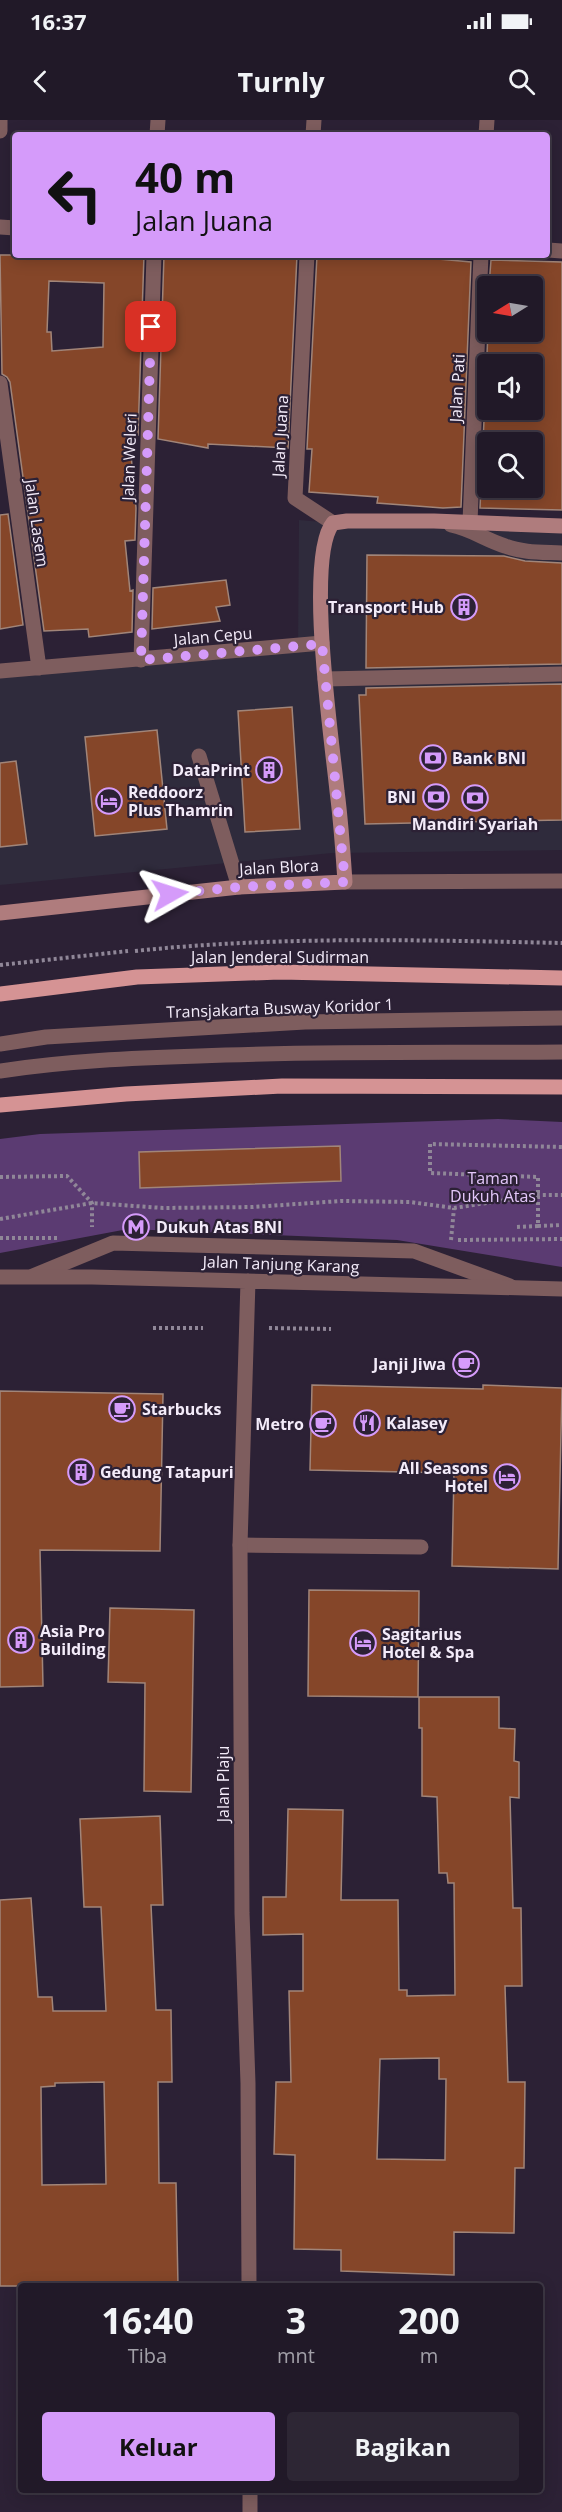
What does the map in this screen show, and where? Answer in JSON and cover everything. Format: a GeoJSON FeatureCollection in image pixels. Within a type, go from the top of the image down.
{"type":"FeatureCollection","features":[{"type":"Feature","properties":{"kind":"main road","name":"Jalan Jenderal Sudirman"},"geometry":{"type":"LineString","coordinates":[[0,994],[137,977],[268,972],[562,978]]}},
{"type":"Feature","properties":{"kind":"main road"},"geometry":{"type":"LineString","coordinates":[[0,1105],[126,1094],[282,1086],[562,1087]]}},
{"type":"Feature","properties":{"kind":"street"},"geometry":{"type":"LineString","coordinates":[[0,120],[0,131]]}},
{"type":"Feature","properties":{"kind":"street","name":"Jalan Weleri"},"geometry":{"type":"LineString","coordinates":[[141,660],[154,258]]}},
{"type":"Feature","properties":{"kind":"street","name":"Jalan Juana"},"geometry":{"type":"LineString","coordinates":[[307,258],[295,498],[333,523]]}},
{"type":"Feature","properties":{"kind":"street","name":"Jalan Pati"},"geometry":{"type":"LineString","coordinates":[[470,522],[481,258]]}},
{"type":"Feature","properties":{"kind":"street","name":"Jalan Lasem"},"geometry":{"type":"LineString","coordinates":[[0,383],[39,668]]}},
{"type":"Feature","properties":{"kind":"street"},"geometry":{"type":"LineString","coordinates":[[345,882],[322,644],[322,560],[326,531],[333,523],[347,521],[434,521],[562,526]]}},
{"type":"Feature","properties":{"kind":"street"},"geometry":{"type":"LineString","coordinates":[[434,521],[465,528],[504,546],[520,550],[562,553]]}},
{"type":"Feature","properties":{"kind":"street","name":"Jalan Cepu"},"geometry":{"type":"LineString","coordinates":[[0,671],[322,644]]}},
{"type":"Feature","properties":{"kind":"street"},"geometry":{"type":"LineString","coordinates":[[325,680],[562,674]]}},
{"type":"Feature","properties":{"kind":"street"},"geometry":{"type":"LineString","coordinates":[[200,756],[239,887]]}},
{"type":"Feature","properties":{"kind":"street","name":"Jalan Blora"},"geometry":{"type":"LineString","coordinates":[[0,913],[239,887],[345,882],[562,881]]}},
{"type":"Feature","properties":{"kind":"street","name":"Transjakarta Busway Koridor 1"},"geometry":{"type":"LineString","coordinates":[[0,1044],[46,1037],[305,1022],[562,1018]]}},
{"type":"Feature","properties":{"kind":"street"},"geometry":{"type":"LineString","coordinates":[[0,1071],[45,1064],[126,1058],[275,1053],[562,1052]]}},
{"type":"Feature","properties":{"kind":"street"},"geometry":{"type":"LineString","coordinates":[[33,1276],[113,1244],[298,1248],[414,1251],[516,1288]]}},
{"type":"Feature","properties":{"kind":"street","name":"Jalan Tanjung Karang"},"geometry":{"type":"LineString","coordinates":[[0,1277],[562,1289]]}},
{"type":"Feature","properties":{"kind":"street","name":"Jalan Plaju"},"geometry":{"type":"LineString","coordinates":[[248,1281],[240,1545],[242,1913],[248,2083],[249,2283]]}},
{"type":"Feature","properties":{"kind":"street"},"geometry":{"type":"LineString","coordinates":[[240,1545],[422,1548]]}},
{"type":"Feature","properties":{"kind":"street"},"geometry":{"type":"LineString","coordinates":[[250,2493],[250,2512]]}},
{"type":"Feature","properties":{"kind":"path"},"geometry":{"type":"LineString","coordinates":[[538,1226],[538,1177],[430,1173],[430,1144],[562,1147]]}},
{"type":"Feature","properties":{"kind":"path"},"geometry":{"type":"LineString","coordinates":[[0,1177],[67,1176],[92,1203],[92,1229]]}},
{"type":"Feature","properties":{"kind":"path"},"geometry":{"type":"LineString","coordinates":[[0,1219],[92,1203],[164,1208],[253,1207],[341,1201],[410,1202],[454,1208],[537,1195],[562,1195]]}},
{"type":"Feature","properties":{"kind":"path"},"geometry":{"type":"LineString","coordinates":[[454,1208],[451,1240],[562,1239]]}},
{"type":"Feature","properties":{"kind":"path"},"geometry":{"type":"LineString","coordinates":[[517,1227],[562,1225]]}},
{"type":"Feature","properties":{"kind":"path"},"geometry":{"type":"LineString","coordinates":[[0,1238],[62,1238]]}},
{"type":"Feature","properties":{"kind":"path"},"geometry":{"type":"LineString","coordinates":[[153,1328],[203,1328]]}},
{"type":"Feature","properties":{"kind":"path"},"geometry":{"type":"LineString","coordinates":[[267,1328],[331,1329]]}},
{"type":"Feature","properties":{"kind":"shaded area"},"geometry":{"type":"Polygon","coordinates":[[[299,520],[562,531],[562,850],[332,853],[0,885],[0,670],[298,650],[299,520]]]}},
{"type":"Feature","properties":{"kind":"green space","name":"Taman Dukuh Atas"},"geometry":{"type":"Polygon","coordinates":[[[498,1119],[562,1122],[562,1267],[397,1240],[128,1229],[0,1253],[0,1139],[40,1134],[498,1119]]]}},
{"type":"Feature","properties":{"kind":"building"},"geometry":{"type":"Polygon","coordinates":[[[0,255],[12,255],[12,258],[144,258],[138,435],[129,434],[136,508],[135,540],[125,541],[130,591],[133,590],[132,632],[89,637],[88,629],[44,631],[10,382],[2,374],[0,255]],[[49,281],[47,332],[51,332],[52,351],[103,347],[104,283],[49,281]]]}},
{"type":"Feature","properties":{"kind":"building"},"geometry":{"type":"Polygon","coordinates":[[[164,258],[297,258],[288,448],[208,444],[208,448],[158,439],[164,258]]]}},
{"type":"Feature","properties":{"kind":"building"},"geometry":{"type":"Polygon","coordinates":[[[317,258],[427,258],[471,262],[461,507],[443,508],[377,503],[378,497],[309,492],[312,449],[307,449],[317,258]]]}},
{"type":"Feature","properties":{"kind":"building"},"geometry":{"type":"Polygon","coordinates":[[[491,260],[562,262],[562,510],[480,508],[480,498],[543,498],[543,432],[483,432],[484,420],[543,420],[543,354],[487,354],[488,342],[543,342],[543,276],[490,276],[491,260]]]}},
{"type":"Feature","properties":{"kind":"building"},"geometry":{"type":"Polygon","coordinates":[[[8,514],[23,625],[0,629],[0,515],[8,514]]]}},
{"type":"Feature","properties":{"kind":"building","name":"Transport Hub"},"geometry":{"type":"Polygon","coordinates":[[[367,555],[504,556],[525,561],[562,563],[562,664],[366,668],[367,555]]]}},
{"type":"Feature","properties":{"kind":"building"},"geometry":{"type":"Polygon","coordinates":[[[226,580],[230,605],[216,607],[220,621],[152,629],[153,588],[226,580]]]}},
{"type":"Feature","properties":{"kind":"building"},"geometry":{"type":"Polygon","coordinates":[[[562,684],[562,820],[365,824],[359,695],[366,695],[366,688],[562,684]]]}},
{"type":"Feature","properties":{"kind":"building","name":"DataPrint"},"geometry":{"type":"Polygon","coordinates":[[[292,707],[300,829],[245,832],[238,711],[292,707]]]}},
{"type":"Feature","properties":{"kind":"building"},"geometry":{"type":"Polygon","coordinates":[[[157,730],[167,829],[95,836],[85,737],[157,730]]]}},
{"type":"Feature","properties":{"kind":"building"},"geometry":{"type":"Polygon","coordinates":[[[16,761],[27,844],[0,847],[0,763],[16,761]]]}},
{"type":"Feature","properties":{"kind":"building"},"geometry":{"type":"Polygon","coordinates":[[[340,1146],[341,1181],[140,1188],[139,1152],[340,1146]]]}},
{"type":"Feature","properties":{"kind":"building","name":"All Seasons Hotel"},"geometry":{"type":"Polygon","coordinates":[[[312,1385],[483,1389],[483,1385],[562,1388],[558,1569],[452,1566],[454,1473],[310,1470],[312,1385]]]}},
{"type":"Feature","properties":{"kind":"building","name":"Gedung Tatapuri"},"geometry":{"type":"Polygon","coordinates":[[[0,1391],[163,1394],[160,1551],[40,1550],[43,1686],[0,1687],[0,1391]]]}},
{"type":"Feature","properties":{"kind":"building","name":"Sagitarius Hotel & Spa"},"geometry":{"type":"Polygon","coordinates":[[[309,1590],[419,1591],[418,1697],[308,1696],[309,1590]]]}},
{"type":"Feature","properties":{"kind":"building"},"geometry":{"type":"Polygon","coordinates":[[[110,1608],[194,1610],[191,1792],[144,1791],[145,1683],[108,1682],[110,1608]]]}},
{"type":"Feature","properties":{"kind":"building"},"geometry":{"type":"Polygon","coordinates":[[[419,1697],[499,1697],[499,1728],[515,1729],[514,1761],[519,1762],[519,1798],[510,1797],[513,1908],[521,1908],[522,1986],[505,1986],[508,2082],[525,2082],[524,2168],[515,2168],[514,2233],[454,2232],[454,2275],[341,2271],[341,2250],[294,2249],[295,2155],[274,2154],[276,2082],[291,2082],[289,1991],[303,1991],[303,1934],[263,1935],[263,1897],[286,1897],[288,1809],[343,1810],[341,1900],[398,1900],[399,1990],[407,1990],[407,1996],[455,1995],[454,1883],[448,1883],[447,1873],[439,1873],[437,1797],[422,1796],[422,1728],[419,1728],[419,1697]],[[439,2058],[380,2059],[377,2159],[445,2160],[446,2079],[439,2079],[439,2058]]]}},
{"type":"Feature","properties":{"kind":"building"},"geometry":{"type":"Polygon","coordinates":[[[160,1816],[163,1905],[151,1905],[156,2010],[171,2010],[172,2082],[158,2082],[159,2183],[176,2183],[178,2283],[18,2283],[18,2286],[0,2286],[0,1900],[31,1898],[38,1997],[52,1997],[53,2011],[106,2011],[101,1907],[84,1907],[80,1819],[160,1816]],[[104,2082],[55,2083],[55,2086],[41,2087],[42,2185],[106,2184],[104,2082]]]}},
{"type":"Feature","properties":{"kind":"place","name":"Transport Hub"},"geometry":{"type":"Point","coordinates":[464,607]}},
{"type":"Feature","properties":{"kind":"place","name":"Bank BNI"},"geometry":{"type":"Point","coordinates":[433,758]}},
{"type":"Feature","properties":{"kind":"place","name":"DataPrint"},"geometry":{"type":"Point","coordinates":[269,770]}},
{"type":"Feature","properties":{"kind":"place","name":"BNI"},"geometry":{"type":"Point","coordinates":[436,797]}},
{"type":"Feature","properties":{"kind":"place","name":"Mandiri Syariah"},"geometry":{"type":"Point","coordinates":[475,798]}},
{"type":"Feature","properties":{"kind":"place","name":"Reddoorz Plus Thamrin"},"geometry":{"type":"Point","coordinates":[109,801]}},
{"type":"Feature","properties":{"kind":"place","name":"Dukuh Atas BNI"},"geometry":{"type":"Point","coordinates":[136,1227]}},
{"type":"Feature","properties":{"kind":"place","name":"Janji Jiwa"},"geometry":{"type":"Point","coordinates":[466,1364]}},
{"type":"Feature","properties":{"kind":"place","name":"Starbucks"},"geometry":{"type":"Point","coordinates":[122,1409]}},
{"type":"Feature","properties":{"kind":"place","name":"Kalasey"},"geometry":{"type":"Point","coordinates":[367,1423]}},
{"type":"Feature","properties":{"kind":"place","name":"Metro"},"geometry":{"type":"Point","coordinates":[323,1424]}},
{"type":"Feature","properties":{"kind":"place","name":"Gedung Tatapuri"},"geometry":{"type":"Point","coordinates":[81,1472]}},
{"type":"Feature","properties":{"kind":"place","name":"All Seasons Hotel"},"geometry":{"type":"Point","coordinates":[507,1477]}},
{"type":"Feature","properties":{"kind":"place","name":"Asia Pro Building"},"geometry":{"type":"Point","coordinates":[21,1640]}},
{"type":"Feature","properties":{"kind":"place","name":"Sagitarius Hotel & Spa"},"geometry":{"type":"Point","coordinates":[363,1643]}},
{"type":"Feature","properties":{"kind":"route"},"geometry":{"type":"LineString","coordinates":[[151,327],[141,660],[322,644],[345,882],[239,887],[170,894]]}}]}
